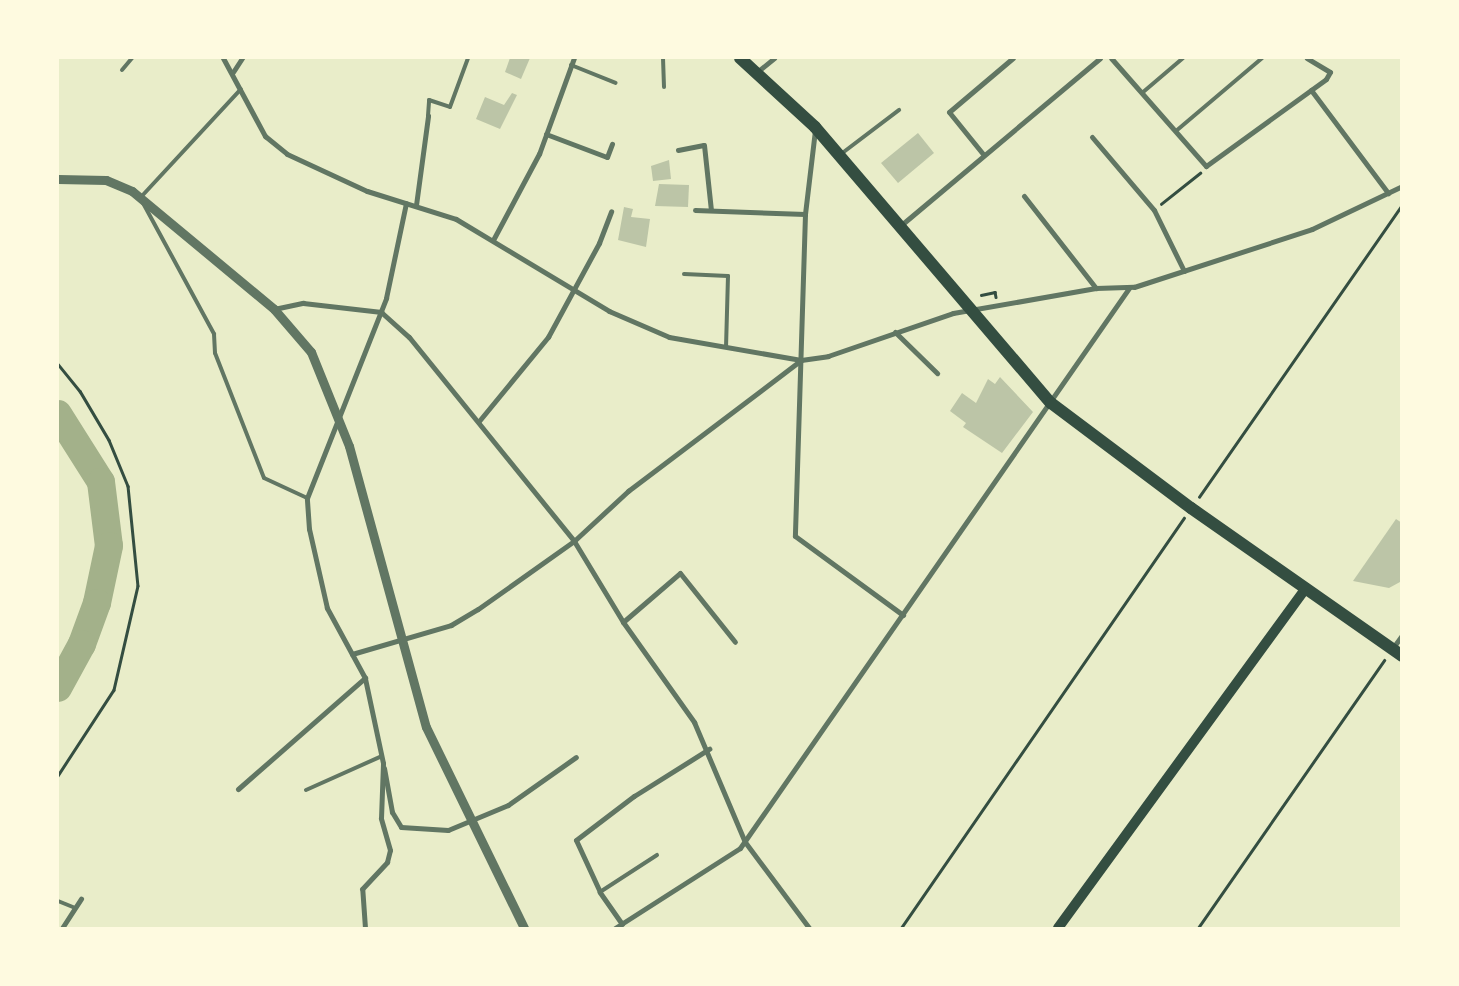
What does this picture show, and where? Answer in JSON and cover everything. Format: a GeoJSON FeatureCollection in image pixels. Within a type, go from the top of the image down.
{"type":"FeatureCollection","features":[{"type":"Feature","properties":{"kind":"main road"},"geometry":{"type":"LineString","coordinates":[[740,58],[815,127],[840,154],[970,311],[1051,403],[1191,508],[1396,652]]}},
{"type":"Feature","properties":{"kind":"main road"},"geometry":{"type":"LineString","coordinates":[[1058,928],[1306,588]]}},
{"type":"Feature","properties":{"kind":"street"},"geometry":{"type":"LineString","coordinates":[[223,58],[233,72],[265,136],[277,148],[367,191],[456,219],[609,310],[669,337],[801,360],[828,356],[894,332],[970,311],[1096,288],[1128,288],[1312,229],[1402,186]]}},
{"type":"Feature","properties":{"kind":"street"},"geometry":{"type":"LineString","coordinates":[[233,72],[242,58]]}},
{"type":"Feature","properties":{"kind":"street"},"geometry":{"type":"LineString","coordinates":[[493,240],[546,134],[574,58]]}},
{"type":"Feature","properties":{"kind":"street"},"geometry":{"type":"LineString","coordinates":[[756,72],[774,58]]}},
{"type":"Feature","properties":{"kind":"street"},"geometry":{"type":"LineString","coordinates":[[983,154],[949,112],[1014,58]]}},
{"type":"Feature","properties":{"kind":"street"},"geometry":{"type":"LineString","coordinates":[[899,226],[1100,58]]}},
{"type":"Feature","properties":{"kind":"street"},"geometry":{"type":"LineString","coordinates":[[1111,58],[1206,166],[1311,90],[1330,72],[1307,58]]}},
{"type":"Feature","properties":{"kind":"street"},"geometry":{"type":"LineString","coordinates":[[1311,90],[1388,193]]}},
{"type":"Feature","properties":{"kind":"street"},"geometry":{"type":"LineString","coordinates":[[416,205],[428,116]]}},
{"type":"Feature","properties":{"kind":"street"},"geometry":{"type":"LineString","coordinates":[[815,127],[806,214],[795,536],[904,615]]}},
{"type":"Feature","properties":{"kind":"street"},"geometry":{"type":"LineString","coordinates":[[546,134],[607,157],[612,144]]}},
{"type":"Feature","properties":{"kind":"street"},"geometry":{"type":"LineString","coordinates":[[1092,136],[1154,210],[1184,271]]}},
{"type":"Feature","properties":{"kind":"street"},"geometry":{"type":"LineString","coordinates":[[678,150],[704,145],[711,210]]}},
{"type":"Feature","properties":{"kind":"street"},"geometry":{"type":"LineString","coordinates":[[58,179],[106,180],[140,198],[274,308],[311,352],[340,418],[404,638],[426,727],[524,928]]}},
{"type":"Feature","properties":{"kind":"street"},"geometry":{"type":"LineString","coordinates":[[1024,196],[1096,288]]}},
{"type":"Feature","properties":{"kind":"street"},"geometry":{"type":"LineString","coordinates":[[406,203],[381,312],[307,498],[309,528],[327,608],[364,678],[382,756],[392,812],[401,827],[448,830],[508,805],[576,758]]}},
{"type":"Feature","properties":{"kind":"street"},"geometry":{"type":"LineString","coordinates":[[695,210],[806,214]]}},
{"type":"Feature","properties":{"kind":"street"},"geometry":{"type":"LineString","coordinates":[[479,421],[548,337],[611,211]]}},
{"type":"Feature","properties":{"kind":"street"},"geometry":{"type":"LineString","coordinates":[[615,928],[745,842],[1051,403],[1128,288]]}},
{"type":"Feature","properties":{"kind":"street"},"geometry":{"type":"LineString","coordinates":[[274,308],[303,303],[381,312],[409,337],[479,421],[574,541],[623,622],[686,707],[709,749],[745,842],[809,928]]}},
{"type":"Feature","properties":{"kind":"street"},"geometry":{"type":"LineString","coordinates":[[894,332],[937,373]]}},
{"type":"Feature","properties":{"kind":"street"},"geometry":{"type":"LineString","coordinates":[[352,654],[460,620],[574,541],[628,490],[801,360]]}},
{"type":"Feature","properties":{"kind":"street"},"geometry":{"type":"LineString","coordinates":[[623,622],[680,573],[735,642]]}},
{"type":"Feature","properties":{"kind":"street"},"geometry":{"type":"LineString","coordinates":[[1396,652],[1402,635]]}},
{"type":"Feature","properties":{"kind":"street"},"geometry":{"type":"LineString","coordinates":[[238,788],[364,678]]}},
{"type":"Feature","properties":{"kind":"street"},"geometry":{"type":"LineString","coordinates":[[622,924],[600,892],[576,840],[634,796],[709,749]]}},
{"type":"Feature","properties":{"kind":"street"},"geometry":{"type":"LineString","coordinates":[[365,928],[362,889],[387,862],[390,850],[381,818],[383,763]]}},
{"type":"Feature","properties":{"kind":"street"},"geometry":{"type":"LineString","coordinates":[[62,928],[81,899]]}},
{"type":"Feature","properties":{"kind":"lane"},"geometry":{"type":"LineString","coordinates":[[122,70],[132,58]]}},
{"type":"Feature","properties":{"kind":"lane"},"geometry":{"type":"LineString","coordinates":[[428,116],[429,100],[450,107],[468,58]]}},
{"type":"Feature","properties":{"kind":"lane"},"geometry":{"type":"LineString","coordinates":[[663,58],[664,87]]}},
{"type":"Feature","properties":{"kind":"lane"},"geometry":{"type":"LineString","coordinates":[[1142,93],[1183,58]]}},
{"type":"Feature","properties":{"kind":"lane"},"geometry":{"type":"LineString","coordinates":[[1176,131],[1262,58]]}},
{"type":"Feature","properties":{"kind":"lane"},"geometry":{"type":"LineString","coordinates":[[571,65],[616,83]]}},
{"type":"Feature","properties":{"kind":"lane"},"geometry":{"type":"LineString","coordinates":[[241,89],[140,198],[214,334],[215,353],[264,478],[307,498]]}},
{"type":"Feature","properties":{"kind":"lane"},"geometry":{"type":"LineString","coordinates":[[840,154],[899,110]]}},
{"type":"Feature","properties":{"kind":"lane"},"geometry":{"type":"LineString","coordinates":[[684,274],[728,276],[726,346]]}},
{"type":"Feature","properties":{"kind":"lane"},"geometry":{"type":"LineString","coordinates":[[306,790],[382,756]]}},
{"type":"Feature","properties":{"kind":"lane"},"geometry":{"type":"LineString","coordinates":[[600,892],[657,855]]}},
{"type":"Feature","properties":{"kind":"lane"},"geometry":{"type":"LineString","coordinates":[[58,901],[75,908]]}},
{"type":"Feature","properties":{"kind":"path"},"geometry":{"type":"LineString","coordinates":[[1154,210],[1206,166]]}},
{"type":"Feature","properties":{"kind":"path"},"geometry":{"type":"LineString","coordinates":[[901,928],[1402,206]]}},
{"type":"Feature","properties":{"kind":"path"},"geometry":{"type":"LineString","coordinates":[[981,295],[992,293]]}},
{"type":"Feature","properties":{"kind":"path"},"geometry":{"type":"LineString","coordinates":[[58,364],[80,391],[109,440],[128,486],[138,586],[114,690],[58,776]]}},
{"type":"Feature","properties":{"kind":"path"},"geometry":{"type":"LineString","coordinates":[[1198,928],[1396,652]]}},
{"type":"Feature","properties":{"kind":"building"},"geometry":{"type":"Polygon","coordinates":[[[510,58],[530,58],[521,79],[505,72],[510,58]]]}},
{"type":"Feature","properties":{"kind":"building"},"geometry":{"type":"Polygon","coordinates":[[[512,93],[517,95],[500,129],[476,119],[485,97],[504,105],[512,93]]]}},
{"type":"Feature","properties":{"kind":"building"},"geometry":{"type":"Polygon","coordinates":[[[918,133],[934,153],[898,183],[881,163],[918,133]]]}},
{"type":"Feature","properties":{"kind":"building"},"geometry":{"type":"Polygon","coordinates":[[[669,160],[671,179],[653,181],[651,166],[669,160]]]}},
{"type":"Feature","properties":{"kind":"building"},"geometry":{"type":"Polygon","coordinates":[[[659,184],[689,185],[688,207],[655,206],[659,184]]]}},
{"type":"Feature","properties":{"kind":"building"},"geometry":{"type":"Polygon","coordinates":[[[624,207],[633,209],[631,217],[650,219],[646,247],[618,240],[624,207]]]}},
{"type":"Feature","properties":{"kind":"building"},"geometry":{"type":"Polygon","coordinates":[[[1000,377],[1033,412],[1002,453],[963,427],[966,423],[950,411],[962,393],[976,403],[988,379],[995,384],[1000,377]]]}},
{"type":"Feature","properties":{"kind":"building"},"geometry":{"type":"Polygon","coordinates":[[[1396,519],[1402,523],[1400,582],[1389,588],[1353,581],[1396,519]]]}},
{"type":"Feature","properties":{"kind":"waterway"},"geometry":{"type":"LineString","coordinates":[[58,414],[101,482],[109,546],[97,603],[82,644],[58,688]]}}]}
